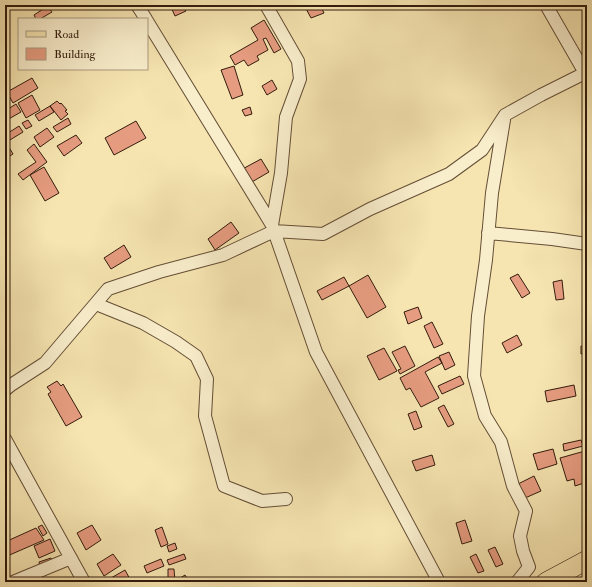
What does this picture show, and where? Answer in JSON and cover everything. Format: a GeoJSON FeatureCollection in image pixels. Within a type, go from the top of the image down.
{"type":"FeatureCollection","features":[{"type":"Feature","properties":{"kind":"main road"},"geometry":{"type":"LineString","coordinates":[[546,582],[587,560]]}},
{"type":"Feature","properties":{"kind":"street"},"geometry":{"type":"LineString","coordinates":[[137,5],[145,18]]}},
{"type":"Feature","properties":{"kind":"street"},"geometry":{"type":"LineString","coordinates":[[266,5],[298,61],[300,79],[286,117],[281,173],[273,228]]}},
{"type":"Feature","properties":{"kind":"street"},"geometry":{"type":"LineString","coordinates":[[5,390],[45,363],[108,289],[159,272],[223,255],[273,228],[323,234],[370,209],[448,174],[482,150],[505,115],[586,73],[546,5]]}},
{"type":"Feature","properties":{"kind":"street"},"geometry":{"type":"LineString","coordinates":[[148,23],[273,228],[316,352],[439,582]]}},
{"type":"Feature","properties":{"kind":"street"},"geometry":{"type":"LineString","coordinates":[[505,115],[492,193],[486,260],[478,316],[474,376],[485,416],[501,442],[513,486],[526,511],[520,536],[529,567],[517,582]]}},
{"type":"Feature","properties":{"kind":"street"},"geometry":{"type":"LineString","coordinates":[[488,233],[587,244]]}},
{"type":"Feature","properties":{"kind":"street"},"geometry":{"type":"LineString","coordinates":[[96,304],[143,323],[176,342],[196,356],[206,379],[205,416],[224,486],[262,501],[286,499]]}},
{"type":"Feature","properties":{"kind":"street"},"geometry":{"type":"LineString","coordinates":[[5,439],[84,582]]}},
{"type":"Feature","properties":{"kind":"street"},"geometry":{"type":"LineString","coordinates":[[13,582],[71,558]]}},
{"type":"Feature","properties":{"kind":"building"},"geometry":{"type":"Polygon","coordinates":[[[170,5],[183,5],[186,11],[175,16],[170,5]]]}},
{"type":"Feature","properties":{"kind":"building"},"geometry":{"type":"Polygon","coordinates":[[[304,5],[320,5],[324,13],[311,18],[304,5]]]}},
{"type":"Feature","properties":{"kind":"building"},"geometry":{"type":"Polygon","coordinates":[[[48,6],[52,12],[42,18],[36,18],[34,15],[48,6]]]}},
{"type":"Feature","properties":{"kind":"building"},"geometry":{"type":"Polygon","coordinates":[[[264,20],[281,49],[274,53],[266,38],[263,39],[268,50],[257,56],[259,60],[248,66],[244,60],[235,65],[230,56],[258,40],[251,28],[264,20]]]}},
{"type":"Feature","properties":{"kind":"building"},"geometry":{"type":"Polygon","coordinates":[[[234,66],[243,95],[232,99],[221,70],[234,66]]]}},
{"type":"Feature","properties":{"kind":"building"},"geometry":{"type":"Polygon","coordinates":[[[32,78],[38,88],[13,103],[7,92],[32,78]]]}},
{"type":"Feature","properties":{"kind":"building"},"geometry":{"type":"Polygon","coordinates":[[[272,80],[277,89],[267,95],[262,86],[272,80]]]}},
{"type":"Feature","properties":{"kind":"building"},"geometry":{"type":"Polygon","coordinates":[[[32,95],[40,110],[26,118],[18,103],[32,95]]]}},
{"type":"Feature","properties":{"kind":"building"},"geometry":{"type":"Polygon","coordinates":[[[57,101],[67,110],[65,111],[68,114],[61,120],[50,106],[57,101]]]}},
{"type":"Feature","properties":{"kind":"building"},"geometry":{"type":"Polygon","coordinates":[[[16,104],[21,112],[5,121],[5,111],[16,104]]]}},
{"type":"Feature","properties":{"kind":"building"},"geometry":{"type":"Polygon","coordinates":[[[50,106],[54,112],[39,121],[35,115],[50,106]]]}},
{"type":"Feature","properties":{"kind":"building"},"geometry":{"type":"Polygon","coordinates":[[[250,107],[252,114],[245,116],[242,110],[250,107]]]}},
{"type":"Feature","properties":{"kind":"building"},"geometry":{"type":"Polygon","coordinates":[[[68,118],[71,124],[57,132],[53,127],[68,118]]]}},
{"type":"Feature","properties":{"kind":"building"},"geometry":{"type":"Polygon","coordinates":[[[28,120],[32,126],[26,129],[22,123],[28,120]]]}},
{"type":"Feature","properties":{"kind":"building"},"geometry":{"type":"Polygon","coordinates":[[[136,121],[146,138],[114,155],[105,138],[136,121]]]}},
{"type":"Feature","properties":{"kind":"building"},"geometry":{"type":"Polygon","coordinates":[[[19,126],[23,132],[5,143],[5,135],[19,126]]]}},
{"type":"Feature","properties":{"kind":"building"},"geometry":{"type":"Polygon","coordinates":[[[47,128],[54,137],[40,147],[34,137],[47,128]]]}},
{"type":"Feature","properties":{"kind":"building"},"geometry":{"type":"Polygon","coordinates":[[[76,135],[82,143],[64,156],[57,146],[76,135]]]}},
{"type":"Feature","properties":{"kind":"building"},"geometry":{"type":"Polygon","coordinates":[[[7,144],[13,154],[5,159],[5,146],[7,144]]]}},
{"type":"Feature","properties":{"kind":"building"},"geometry":{"type":"Polygon","coordinates":[[[34,144],[47,162],[23,180],[18,174],[36,162],[27,150],[34,144]]]}},
{"type":"Feature","properties":{"kind":"building"},"geometry":{"type":"Polygon","coordinates":[[[261,159],[269,172],[245,186],[237,172],[261,159]]]}},
{"type":"Feature","properties":{"kind":"building"},"geometry":{"type":"Polygon","coordinates":[[[44,167],[59,193],[45,201],[30,175],[44,167]]]}},
{"type":"Feature","properties":{"kind":"building"},"geometry":{"type":"Polygon","coordinates":[[[231,222],[239,233],[215,250],[208,239],[231,222]]]}},
{"type":"Feature","properties":{"kind":"building"},"geometry":{"type":"Polygon","coordinates":[[[124,245],[131,257],[111,269],[104,258],[124,245]]]}},
{"type":"Feature","properties":{"kind":"building"},"geometry":{"type":"Polygon","coordinates":[[[518,274],[530,293],[522,298],[510,278],[518,274]]]}},
{"type":"Feature","properties":{"kind":"building"},"geometry":{"type":"Polygon","coordinates":[[[368,275],[386,307],[367,318],[349,286],[368,275]]]}},
{"type":"Feature","properties":{"kind":"building"},"geometry":{"type":"Polygon","coordinates":[[[344,277],[349,286],[322,300],[317,291],[344,277]]]}},
{"type":"Feature","properties":{"kind":"building"},"geometry":{"type":"Polygon","coordinates":[[[562,280],[564,299],[556,300],[553,282],[562,280]]]}},
{"type":"Feature","properties":{"kind":"building"},"geometry":{"type":"Polygon","coordinates":[[[418,307],[422,318],[408,324],[404,312],[418,307]]]}},
{"type":"Feature","properties":{"kind":"building"},"geometry":{"type":"Polygon","coordinates":[[[432,322],[443,344],[434,348],[424,326],[432,322]]]}},
{"type":"Feature","properties":{"kind":"building"},"geometry":{"type":"Polygon","coordinates":[[[517,335],[522,345],[507,353],[502,343],[517,335]]]}},
{"type":"Feature","properties":{"kind":"building"},"geometry":{"type":"Polygon","coordinates":[[[405,346],[415,366],[400,374],[398,370],[401,369],[392,352],[405,346]]]}},
{"type":"Feature","properties":{"kind":"building"},"geometry":{"type":"Polygon","coordinates":[[[581,346],[587,346],[587,353],[581,354],[581,346]]]}},
{"type":"Feature","properties":{"kind":"building"},"geometry":{"type":"Polygon","coordinates":[[[384,348],[397,371],[379,380],[367,356],[384,348]]]}},
{"type":"Feature","properties":{"kind":"building"},"geometry":{"type":"Polygon","coordinates":[[[449,352],[455,365],[445,370],[439,356],[449,352]]]}},
{"type":"Feature","properties":{"kind":"building"},"geometry":{"type":"Polygon","coordinates":[[[438,357],[442,363],[425,372],[439,398],[421,407],[410,388],[406,390],[400,378],[438,357]]]}},
{"type":"Feature","properties":{"kind":"building"},"geometry":{"type":"Polygon","coordinates":[[[460,376],[464,384],[442,394],[438,386],[460,376]]]}},
{"type":"Feature","properties":{"kind":"building"},"geometry":{"type":"Polygon","coordinates":[[[57,381],[61,386],[63,384],[82,417],[66,426],[48,394],[51,392],[47,387],[57,381]]]}},
{"type":"Feature","properties":{"kind":"building"},"geometry":{"type":"Polygon","coordinates":[[[574,385],[576,396],[547,402],[545,391],[574,385]]]}},
{"type":"Feature","properties":{"kind":"building"},"geometry":{"type":"Polygon","coordinates":[[[444,405],[454,424],[448,427],[438,408],[444,405]]]}},
{"type":"Feature","properties":{"kind":"building"},"geometry":{"type":"Polygon","coordinates":[[[416,411],[422,427],[414,430],[408,414],[416,411]]]}},
{"type":"Feature","properties":{"kind":"building"},"geometry":{"type":"Polygon","coordinates":[[[581,440],[583,446],[564,451],[563,444],[581,440]]]}},
{"type":"Feature","properties":{"kind":"building"},"geometry":{"type":"Polygon","coordinates":[[[553,449],[557,464],[538,470],[533,454],[553,449]]]}},
{"type":"Feature","properties":{"kind":"building"},"geometry":{"type":"Polygon","coordinates":[[[585,451],[587,459],[587,482],[575,486],[574,479],[567,481],[560,458],[585,451]]]}},
{"type":"Feature","properties":{"kind":"building"},"geometry":{"type":"Polygon","coordinates":[[[432,455],[435,465],[416,471],[412,461],[432,455]]]}},
{"type":"Feature","properties":{"kind":"building"},"geometry":{"type":"Polygon","coordinates":[[[534,476],[541,491],[525,498],[518,484],[534,476]]]}},
{"type":"Feature","properties":{"kind":"building"},"geometry":{"type":"Polygon","coordinates":[[[465,520],[472,541],[462,544],[456,523],[465,520]]]}},
{"type":"Feature","properties":{"kind":"building"},"geometry":{"type":"Polygon","coordinates":[[[42,525],[47,533],[43,536],[38,527],[42,525]]]}},
{"type":"Feature","properties":{"kind":"building"},"geometry":{"type":"Polygon","coordinates":[[[92,525],[101,540],[86,550],[77,533],[92,525]]]}},
{"type":"Feature","properties":{"kind":"building"},"geometry":{"type":"Polygon","coordinates":[[[5,526],[10,536],[5,539],[5,526]]]}},
{"type":"Feature","properties":{"kind":"building"},"geometry":{"type":"Polygon","coordinates":[[[162,527],[168,544],[161,547],[155,530],[162,527]]]}},
{"type":"Feature","properties":{"kind":"building"},"geometry":{"type":"Polygon","coordinates":[[[36,528],[44,540],[5,557],[5,542],[36,528]]]}},
{"type":"Feature","properties":{"kind":"building"},"geometry":{"type":"Polygon","coordinates":[[[50,539],[55,551],[39,558],[34,546],[50,539]]]}},
{"type":"Feature","properties":{"kind":"building"},"geometry":{"type":"Polygon","coordinates":[[[175,543],[177,549],[169,552],[167,546],[175,543]]]}},
{"type":"Feature","properties":{"kind":"building"},"geometry":{"type":"Polygon","coordinates":[[[495,547],[503,564],[496,567],[488,550],[495,547]]]}},
{"type":"Feature","properties":{"kind":"building"},"geometry":{"type":"Polygon","coordinates":[[[113,554],[121,565],[104,576],[97,564],[113,554]]]}},
{"type":"Feature","properties":{"kind":"building"},"geometry":{"type":"Polygon","coordinates":[[[184,554],[186,559],[169,565],[167,560],[184,554]]]}},
{"type":"Feature","properties":{"kind":"building"},"geometry":{"type":"Polygon","coordinates":[[[476,554],[484,571],[478,573],[470,557],[476,554]]]}},
{"type":"Feature","properties":{"kind":"building"},"geometry":{"type":"Polygon","coordinates":[[[51,558],[53,562],[40,567],[39,562],[51,558]]]}},
{"type":"Feature","properties":{"kind":"building"},"geometry":{"type":"Polygon","coordinates":[[[161,559],[164,566],[147,573],[144,566],[161,559]]]}},
{"type":"Feature","properties":{"kind":"building"},"geometry":{"type":"Polygon","coordinates":[[[168,569],[174,569],[175,581],[168,581],[168,569]]]}},
{"type":"Feature","properties":{"kind":"building"},"geometry":{"type":"Polygon","coordinates":[[[125,570],[131,581],[104,582],[125,570]]]}},
{"type":"Feature","properties":{"kind":"building"},"geometry":{"type":"Polygon","coordinates":[[[185,575],[189,582],[179,582],[177,580],[185,575]]]}}]}
